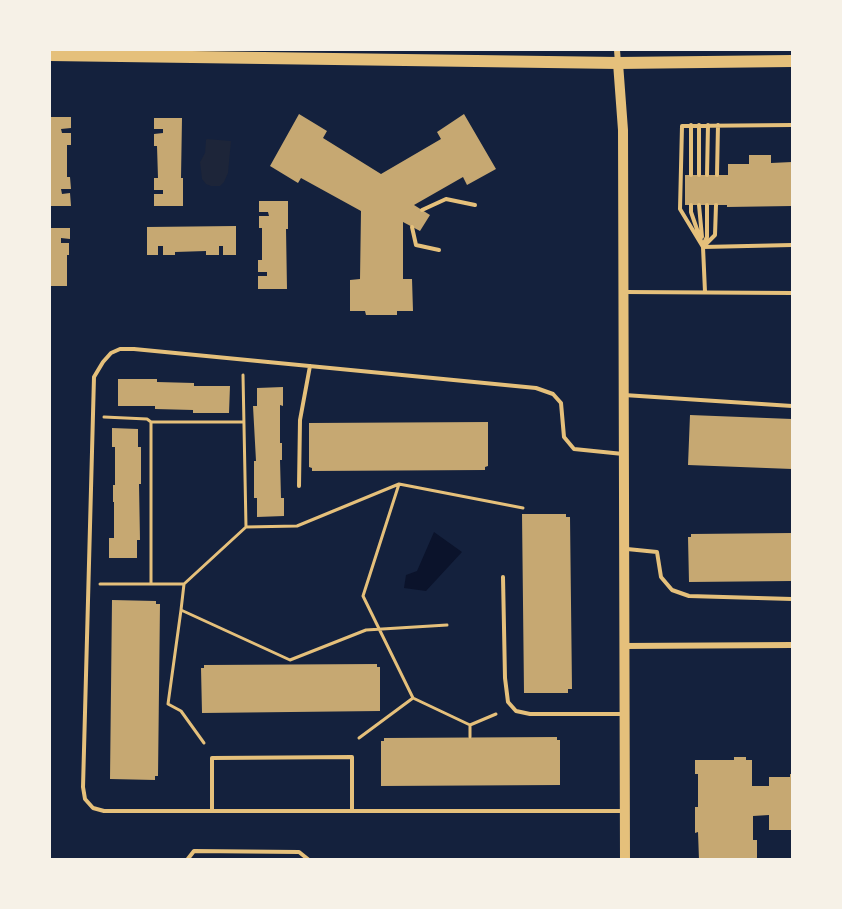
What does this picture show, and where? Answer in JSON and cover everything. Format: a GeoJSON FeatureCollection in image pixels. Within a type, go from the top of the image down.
{"type":"FeatureCollection","features":[{"type":"Feature","properties":{"kind":"main road"},"geometry":{"type":"LineString","coordinates":[[50,55],[618,63],[792,61]]}},
{"type":"Feature","properties":{"kind":"main road"},"geometry":{"type":"LineString","coordinates":[[618,63],[623,130],[625,860]]}},
{"type":"Feature","properties":{"kind":"street"},"geometry":{"type":"LineString","coordinates":[[617,50],[618,63]]}},
{"type":"Feature","properties":{"kind":"street"},"geometry":{"type":"LineString","coordinates":[[624,646],[792,645]]}},
{"type":"Feature","properties":{"kind":"lane"},"geometry":{"type":"LineString","coordinates":[[691,125],[691,175]]}},
{"type":"Feature","properties":{"kind":"lane"},"geometry":{"type":"LineString","coordinates":[[699,125],[699,175]]}},
{"type":"Feature","properties":{"kind":"lane"},"geometry":{"type":"LineString","coordinates":[[707,175],[708,125]]}},
{"type":"Feature","properties":{"kind":"lane"},"geometry":{"type":"LineString","coordinates":[[717,175],[718,125]]}},
{"type":"Feature","properties":{"kind":"lane"},"geometry":{"type":"LineString","coordinates":[[703,247],[680,208],[682,126],[792,125]]}},
{"type":"Feature","properties":{"kind":"lane"},"geometry":{"type":"LineString","coordinates":[[422,210],[446,199],[475,205]]}},
{"type":"Feature","properties":{"kind":"lane"},"geometry":{"type":"LineString","coordinates":[[691,205],[691,212],[703,247]]}},
{"type":"Feature","properties":{"kind":"lane"},"geometry":{"type":"LineString","coordinates":[[699,205],[705,292]]}},
{"type":"Feature","properties":{"kind":"lane"},"geometry":{"type":"LineString","coordinates":[[703,247],[706,237],[707,205]]}},
{"type":"Feature","properties":{"kind":"lane"},"geometry":{"type":"LineString","coordinates":[[703,247],[715,235],[716,205]]}},
{"type":"Feature","properties":{"kind":"lane"},"geometry":{"type":"LineString","coordinates":[[412,227],[416,245],[439,250]]}},
{"type":"Feature","properties":{"kind":"lane"},"geometry":{"type":"LineString","coordinates":[[703,247],[792,245]]}},
{"type":"Feature","properties":{"kind":"lane"},"geometry":{"type":"LineString","coordinates":[[624,292],[792,293]]}},
{"type":"Feature","properties":{"kind":"lane"},"geometry":{"type":"LineString","coordinates":[[623,454],[574,449],[564,437],[561,403],[553,394],[536,388],[134,349],[120,349],[111,354],[94,377],[83,787],[84,799],[93,808],[104,811],[625,811]]}},
{"type":"Feature","properties":{"kind":"lane"},"geometry":{"type":"LineString","coordinates":[[299,486],[300,420],[310,366]]}},
{"type":"Feature","properties":{"kind":"lane"},"geometry":{"type":"LineString","coordinates":[[624,395],[792,406]]}},
{"type":"Feature","properties":{"kind":"lane"},"geometry":{"type":"LineString","coordinates":[[624,548],[657,552],[661,577],[672,590],[689,596],[792,599]]}},
{"type":"Feature","properties":{"kind":"lane"},"geometry":{"type":"LineString","coordinates":[[503,577],[508,702],[516,711],[530,714],[624,714]]}},
{"type":"Feature","properties":{"kind":"lane"},"geometry":{"type":"LineString","coordinates":[[212,811],[212,758],[340,757],[352,757],[352,811]]}},
{"type":"Feature","properties":{"kind":"lane"},"geometry":{"type":"LineString","coordinates":[[187,860],[194,851],[299,852],[309,860]]}},
{"type":"Feature","properties":{"kind":"path"},"geometry":{"type":"LineString","coordinates":[[243,375],[246,526]]}},
{"type":"Feature","properties":{"kind":"path"},"geometry":{"type":"LineString","coordinates":[[102,417],[147,419],[151,422],[244,422]]}},
{"type":"Feature","properties":{"kind":"path"},"geometry":{"type":"LineString","coordinates":[[151,422],[151,584]]}},
{"type":"Feature","properties":{"kind":"path"},"geometry":{"type":"LineString","coordinates":[[399,484],[363,596],[413,698],[470,725],[496,714]]}},
{"type":"Feature","properties":{"kind":"path"},"geometry":{"type":"LineString","coordinates":[[204,743],[181,711],[168,704],[184,584],[246,526],[297,526],[399,484],[523,508]]}},
{"type":"Feature","properties":{"kind":"path"},"geometry":{"type":"LineString","coordinates":[[100,584],[184,584]]}},
{"type":"Feature","properties":{"kind":"path"},"geometry":{"type":"LineString","coordinates":[[181,610],[290,660],[366,630],[447,626]]}},
{"type":"Feature","properties":{"kind":"path"},"geometry":{"type":"LineString","coordinates":[[359,738],[413,698]]}},
{"type":"Feature","properties":{"kind":"path"},"geometry":{"type":"LineString","coordinates":[[470,725],[470,737]]}},
{"type":"Feature","properties":{"kind":"shaded area"},"geometry":{"type":"Polygon","coordinates":[[[207,139],[231,141],[228,173],[220,186],[211,186],[202,179],[200,162],[205,153],[207,139]]]}},
{"type":"Feature","properties":{"kind":"shaded area"},"geometry":{"type":"Polygon","coordinates":[[[434,532],[462,552],[426,591],[404,588],[406,575],[417,571],[434,532]]]}},
{"type":"Feature","properties":{"kind":"building"},"geometry":{"type":"Polygon","coordinates":[[[299,114],[327,131],[323,138],[381,174],[441,139],[437,132],[464,114],[496,169],[467,185],[463,177],[414,205],[430,215],[420,231],[403,222],[403,279],[412,279],[413,311],[397,311],[397,315],[366,315],[365,311],[350,311],[350,280],[360,279],[361,211],[301,178],[298,183],[270,166],[299,114]]]}},
{"type":"Feature","properties":{"kind":"building"},"geometry":{"type":"Polygon","coordinates":[[[50,117],[71,117],[71,128],[61,129],[62,133],[71,133],[71,145],[67,145],[67,177],[70,177],[71,189],[61,189],[62,194],[70,193],[71,206],[50,206],[50,117]]]}},
{"type":"Feature","properties":{"kind":"building"},"geometry":{"type":"Polygon","coordinates":[[[154,118],[182,118],[183,206],[154,206],[154,194],[163,194],[163,190],[154,190],[154,178],[158,178],[157,146],[154,146],[154,134],[163,133],[163,129],[154,129],[154,118]]]}},
{"type":"Feature","properties":{"kind":"building"},"geometry":{"type":"Polygon","coordinates":[[[749,155],[771,155],[771,163],[792,162],[792,206],[685,205],[685,175],[728,175],[728,164],[749,164],[749,155]]]}},
{"type":"Feature","properties":{"kind":"building"},"geometry":{"type":"Polygon","coordinates":[[[259,201],[288,201],[287,289],[258,289],[258,276],[267,276],[267,272],[258,272],[258,260],[262,260],[262,228],[259,228],[259,216],[269,216],[268,212],[259,212],[259,201]]]}},
{"type":"Feature","properties":{"kind":"building"},"geometry":{"type":"Polygon","coordinates":[[[236,226],[236,255],[223,255],[223,246],[219,246],[219,255],[206,255],[206,251],[175,252],[175,255],[163,255],[163,246],[158,246],[158,255],[147,255],[147,227],[236,226]]]}},
{"type":"Feature","properties":{"kind":"building"},"geometry":{"type":"Polygon","coordinates":[[[50,228],[70,228],[70,239],[61,238],[61,243],[69,243],[67,286],[50,286],[50,228]]]}},
{"type":"Feature","properties":{"kind":"building"},"geometry":{"type":"Polygon","coordinates":[[[118,379],[157,379],[157,382],[194,383],[194,386],[230,386],[229,413],[193,413],[193,410],[155,409],[155,406],[118,406],[118,379]]]}},
{"type":"Feature","properties":{"kind":"building"},"geometry":{"type":"Polygon","coordinates":[[[283,387],[283,406],[280,405],[282,460],[280,460],[284,516],[257,517],[257,498],[254,498],[254,461],[256,461],[253,406],[257,406],[257,388],[283,387]]]}},
{"type":"Feature","properties":{"kind":"building"},"geometry":{"type":"Polygon","coordinates":[[[690,415],[792,419],[792,469],[688,465],[690,415]]]}},
{"type":"Feature","properties":{"kind":"building"},"geometry":{"type":"Polygon","coordinates":[[[488,422],[488,466],[485,470],[312,471],[309,467],[309,423],[488,422]]]}},
{"type":"Feature","properties":{"kind":"building"},"geometry":{"type":"Polygon","coordinates":[[[112,428],[138,429],[138,447],[141,447],[141,484],[139,484],[140,540],[137,540],[137,558],[109,558],[109,538],[114,538],[115,447],[112,447],[112,428]]]}},
{"type":"Feature","properties":{"kind":"building"},"geometry":{"type":"Polygon","coordinates":[[[522,514],[566,514],[566,517],[570,517],[572,689],[568,689],[568,693],[524,693],[522,514]]]}},
{"type":"Feature","properties":{"kind":"building"},"geometry":{"type":"Polygon","coordinates":[[[792,533],[792,581],[689,582],[688,537],[691,537],[691,534],[792,533]]]}},
{"type":"Feature","properties":{"kind":"building"},"geometry":{"type":"Polygon","coordinates":[[[112,600],[156,601],[156,604],[160,604],[158,776],[155,776],[155,780],[110,779],[112,600]]]}},
{"type":"Feature","properties":{"kind":"building"},"geometry":{"type":"Polygon","coordinates":[[[377,664],[377,667],[380,667],[380,711],[202,713],[201,668],[204,668],[204,665],[377,664]]]}},
{"type":"Feature","properties":{"kind":"building"},"geometry":{"type":"Polygon","coordinates":[[[557,737],[557,740],[560,740],[560,785],[381,786],[381,741],[384,741],[384,738],[557,737]]]}},
{"type":"Feature","properties":{"kind":"building"},"geometry":{"type":"Polygon","coordinates":[[[734,757],[746,757],[746,760],[752,760],[752,786],[769,786],[769,777],[790,777],[792,774],[792,830],[769,830],[769,815],[753,816],[753,840],[757,840],[757,860],[699,860],[698,832],[695,833],[698,774],[695,774],[695,760],[734,760],[734,757]]]}}]}
